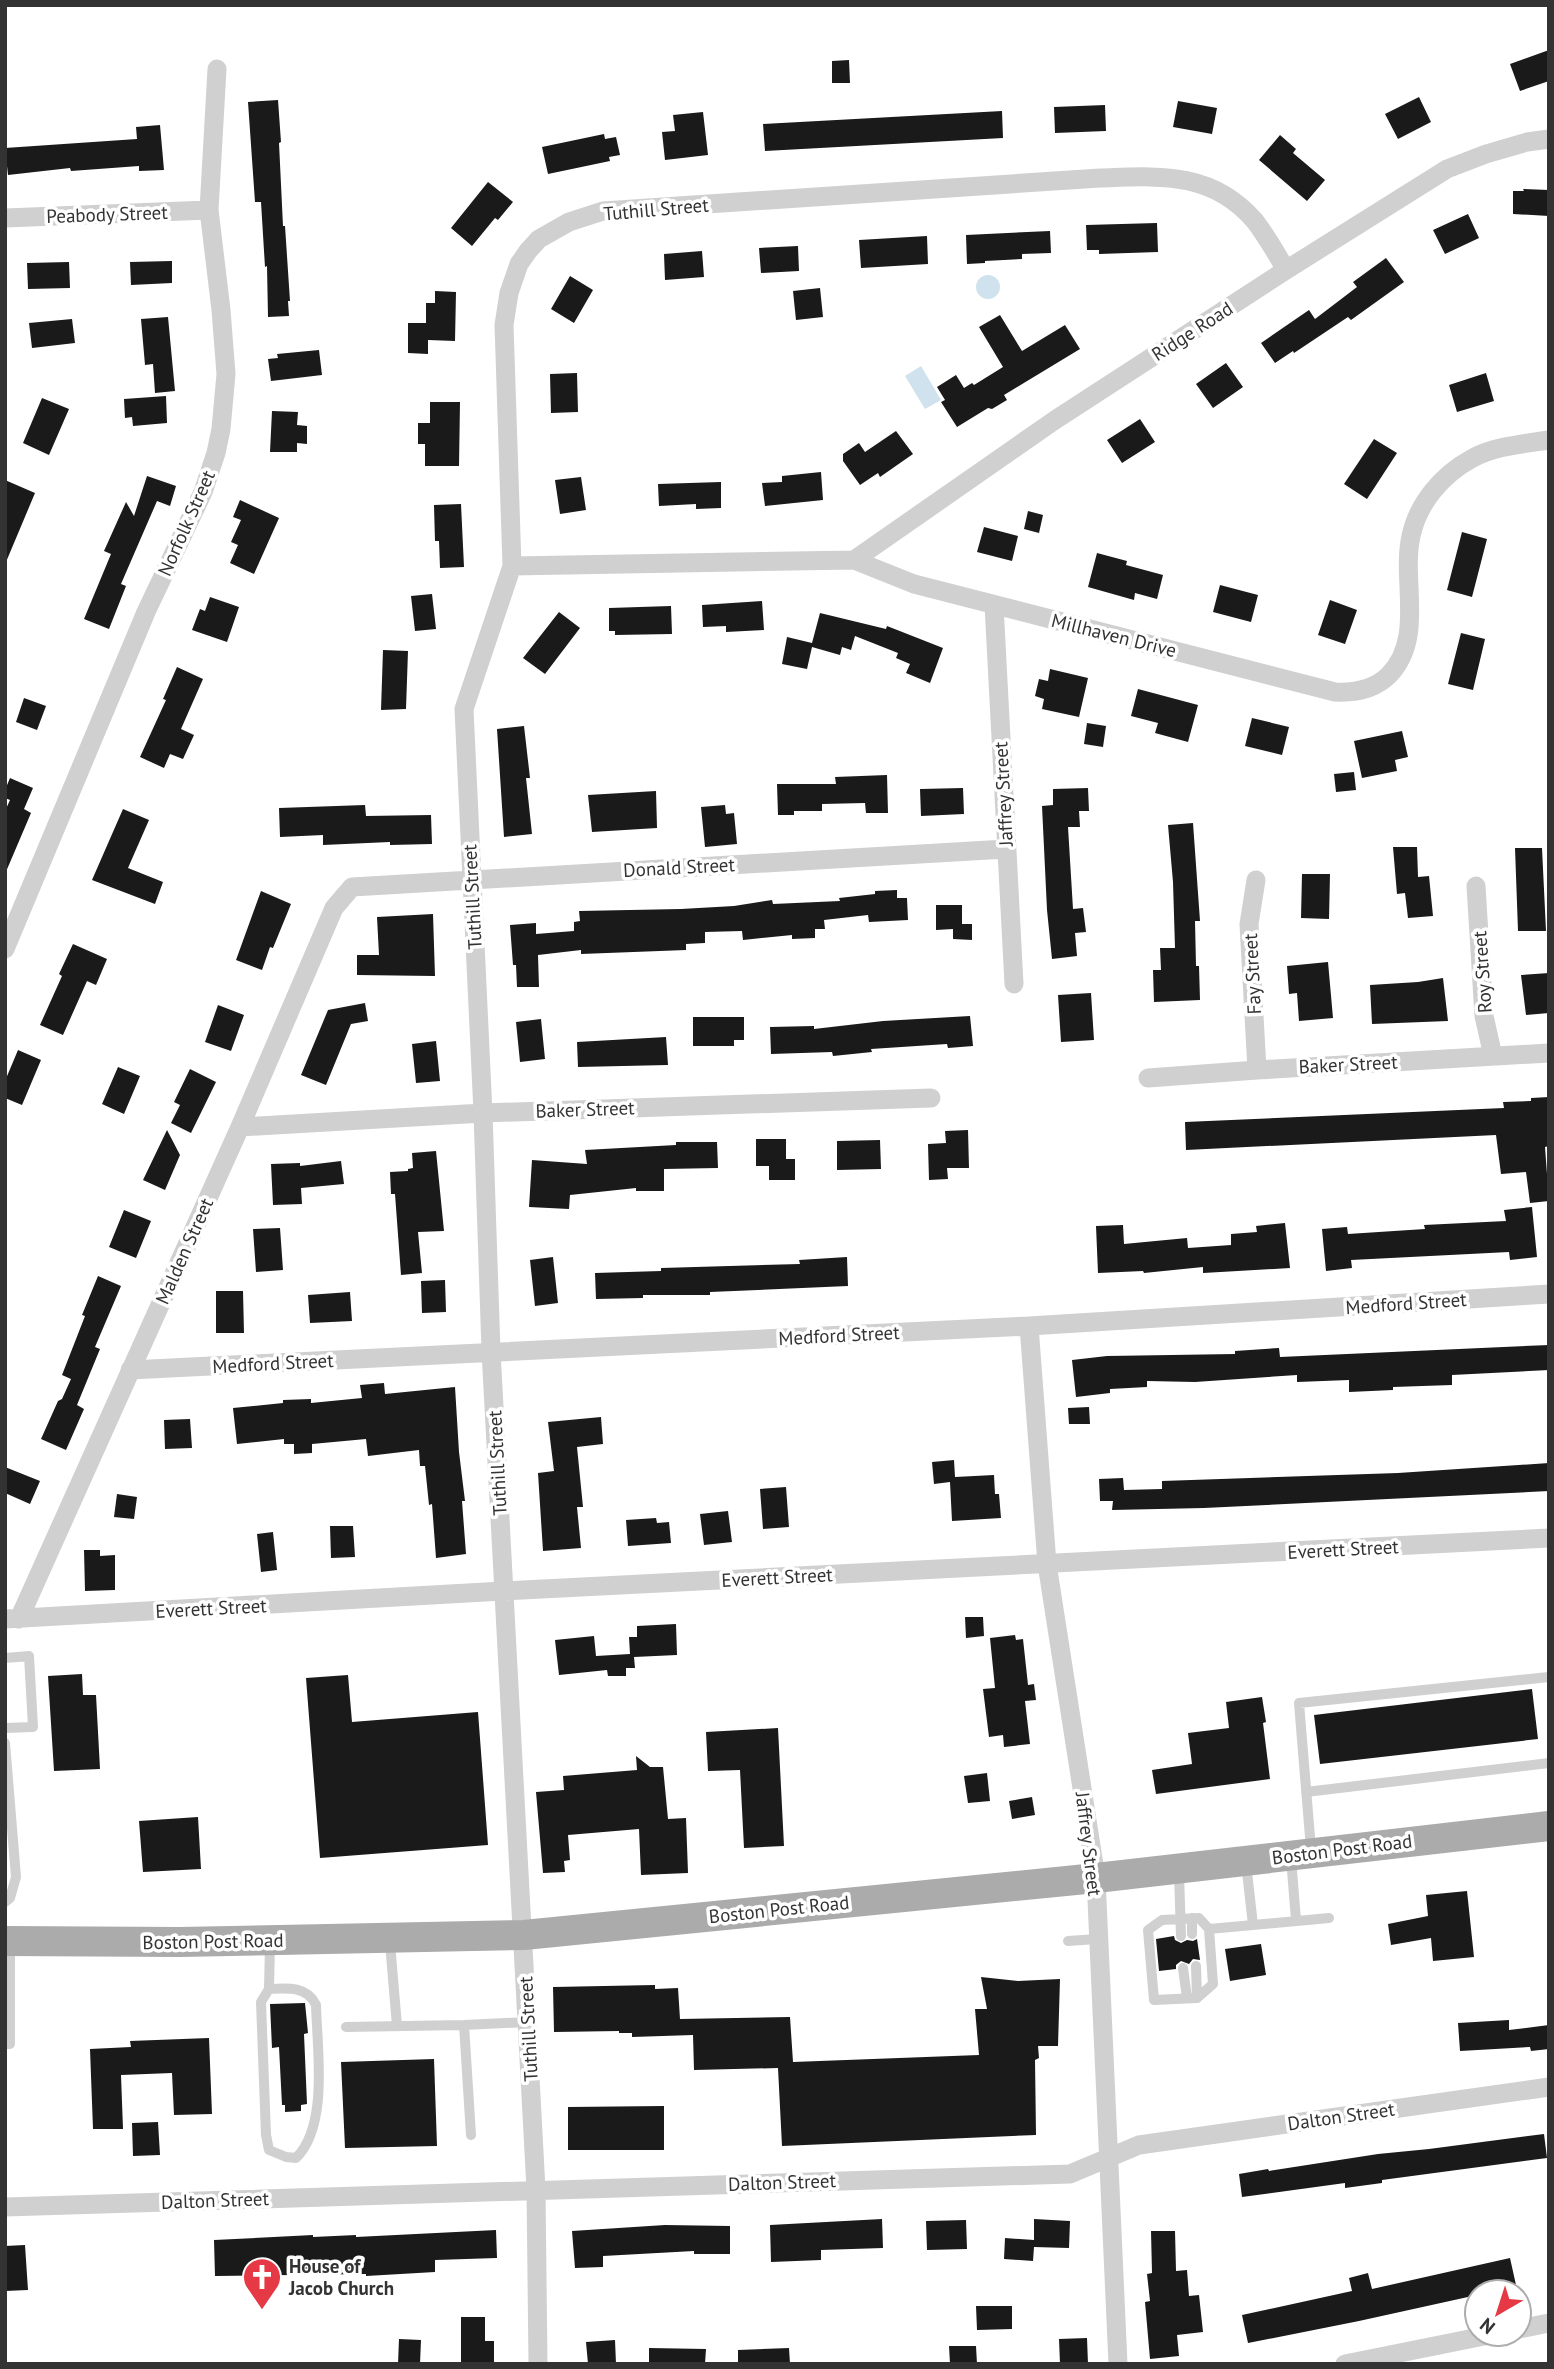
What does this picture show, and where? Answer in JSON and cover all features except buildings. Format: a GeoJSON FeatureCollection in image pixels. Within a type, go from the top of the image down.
{"type":"FeatureCollection","features":[{"type":"Feature","properties":{"kind":"main road","name":"Boston Post Road"},"geometry":{"type":"LineString","coordinates":[[8,1941],[524,1935],[1096,1878],[1549,1826]]}},
{"type":"Feature","properties":{"kind":"street","name":"Norfolk Street"},"geometry":{"type":"LineString","coordinates":[[5,949],[146,612],[203,492],[216,453],[226,374],[209,210],[216,69]]}},
{"type":"Feature","properties":{"kind":"street","name":"Ridge Road"},"geometry":{"type":"LineString","coordinates":[[854,560],[1055,420],[1447,169],[1486,154],[1527,142],[1549,139]]}},
{"type":"Feature","properties":{"kind":"street","name":"Tuthill Street"},"geometry":{"type":"LineString","coordinates":[[538,2364],[536,2189],[491,1351],[464,709],[512,566],[504,325],[509,293],[519,264],[540,239],[569,222],[603,211],[1165,176],[1190,180],[1216,190],[1240,207],[1255,221],[1286,270]]}},
{"type":"Feature","properties":{"kind":"street","name":"Peabody Street"},"geometry":{"type":"LineString","coordinates":[[5,218],[209,210]]}},
{"type":"Feature","properties":{"kind":"street","name":"Millhaven Drive"},"geometry":{"type":"LineString","coordinates":[[512,566],[854,560],[914,584],[994,605],[1335,692],[1360,691],[1384,680],[1402,657],[1409,621],[1408,557],[1411,536],[1416,517],[1425,501],[1454,469],[1473,457],[1496,449],[1549,440]]}},
{"type":"Feature","properties":{"kind":"street","name":"Jaffrey Street"},"geometry":{"type":"LineString","coordinates":[[994,605],[1014,984]]}},
{"type":"Feature","properties":{"kind":"street","name":"Donald Street"},"geometry":{"type":"LineString","coordinates":[[352,887],[1006,849]]}},
{"type":"Feature","properties":{"kind":"street","name":"Fay Street"},"geometry":{"type":"LineString","coordinates":[[1256,880],[1249,924],[1257,1070]]}},
{"type":"Feature","properties":{"kind":"street","name":"Roy Street"},"geometry":{"type":"LineString","coordinates":[[1476,886],[1484,1016],[1493,1056]]}},
{"type":"Feature","properties":{"kind":"street","name":"Malden Street"},"geometry":{"type":"LineString","coordinates":[[12,1619],[130,1370],[334,908],[352,887]]}},
{"type":"Feature","properties":{"kind":"street","name":"Baker Street"},"geometry":{"type":"LineString","coordinates":[[1148,1078],[1549,1053]]}},
{"type":"Feature","properties":{"kind":"street","name":"Baker Street"},"geometry":{"type":"LineString","coordinates":[[240,1126],[482,1113],[931,1098]]}},
{"type":"Feature","properties":{"kind":"street","name":"Medford Street"},"geometry":{"type":"LineString","coordinates":[[130,1370],[1029,1326],[1549,1294]]}},
{"type":"Feature","properties":{"kind":"street","name":"Jaffrey Street"},"geometry":{"type":"LineString","coordinates":[[1029,1326],[1047,1564],[1096,1878],[1118,2364]]}},
{"type":"Feature","properties":{"kind":"street","name":"Everett Street"},"geometry":{"type":"LineString","coordinates":[[12,1619],[503,1591],[1549,1538]]}},
{"type":"Feature","properties":{"kind":"street","name":"Dalton Street"},"geometry":{"type":"LineString","coordinates":[[5,2207],[1070,2174],[1139,2145],[1549,2087]]}},
{"type":"Feature","properties":{"kind":"street"},"geometry":{"type":"LineString","coordinates":[[1345,2364],[1463,2340]]}},
{"type":"Feature","properties":{"kind":"lane"},"geometry":{"type":"LineString","coordinates":[[5,1658],[29,1656],[33,1727],[5,1728]]}},
{"type":"Feature","properties":{"kind":"lane"},"geometry":{"type":"LineString","coordinates":[[1296,1920],[1306,1792],[1299,1703],[1549,1676]]}},
{"type":"Feature","properties":{"kind":"lane"},"geometry":{"type":"LineString","coordinates":[[5,1743],[16,1877],[10,1898],[5,1902]]}},
{"type":"Feature","properties":{"kind":"lane"},"geometry":{"type":"LineString","coordinates":[[1306,1792],[1549,1763]]}},
{"type":"Feature","properties":{"kind":"lane"},"geometry":{"type":"LineString","coordinates":[[1246,1861],[1253,1925]]}},
{"type":"Feature","properties":{"kind":"lane"},"geometry":{"type":"LineString","coordinates":[[1179,1868],[1180,1919],[1187,1935],[1192,1918]]}},
{"type":"Feature","properties":{"kind":"lane"},"geometry":{"type":"LineString","coordinates":[[1192,1918],[1199,1918],[1209,1929],[1213,1984],[1192,1998],[1154,2000],[1148,1930],[1162,1920],[1192,1918]]}},
{"type":"Feature","properties":{"kind":"lane"},"geometry":{"type":"LineString","coordinates":[[1209,1929],[1329,1918]]}},
{"type":"Feature","properties":{"kind":"lane"},"geometry":{"type":"LineString","coordinates":[[390,1938],[397,2026]]}},
{"type":"Feature","properties":{"kind":"lane"},"geometry":{"type":"LineString","coordinates":[[1068,1941],[1097,1939]]}},
{"type":"Feature","properties":{"kind":"lane"},"geometry":{"type":"LineString","coordinates":[[269,1989],[300,1990],[309,1994],[316,2005],[318,2103],[309,2140],[296,2158],[269,2150],[266,2136],[261,2002],[269,1989],[270,1940]]}},
{"type":"Feature","properties":{"kind":"lane"},"geometry":{"type":"LineString","coordinates":[[5,2044],[10,2044],[8,1941]]}},
{"type":"Feature","properties":{"kind":"lane"},"geometry":{"type":"LineString","coordinates":[[1192,1998],[1196,1966]]}},
{"type":"Feature","properties":{"kind":"lane"},"geometry":{"type":"LineString","coordinates":[[1183,1968],[1192,1998]]}},
{"type":"Feature","properties":{"kind":"lane"},"geometry":{"type":"LineString","coordinates":[[346,2027],[528,2022]]}},
{"type":"Feature","properties":{"kind":"lane"},"geometry":{"type":"LineString","coordinates":[[464,2025],[471,2135]]}},
{"type":"Feature","properties":{"kind":"water"},"geometry":{"type":"Polygon","coordinates":[[[988,275],[999,282],[1000,287],[993,298],[988,299],[977,292],[976,287],[983,276],[988,275]]]}},
{"type":"Feature","properties":{"kind":"water"},"geometry":{"type":"Polygon","coordinates":[[[921,366],[941,400],[925,409],[905,376],[921,366]]]}},
{"type":"Feature","properties":{"kind":"place","name":"House of Jacob Church"},"geometry":{"type":"Point","coordinates":[262,2311]}}]}
